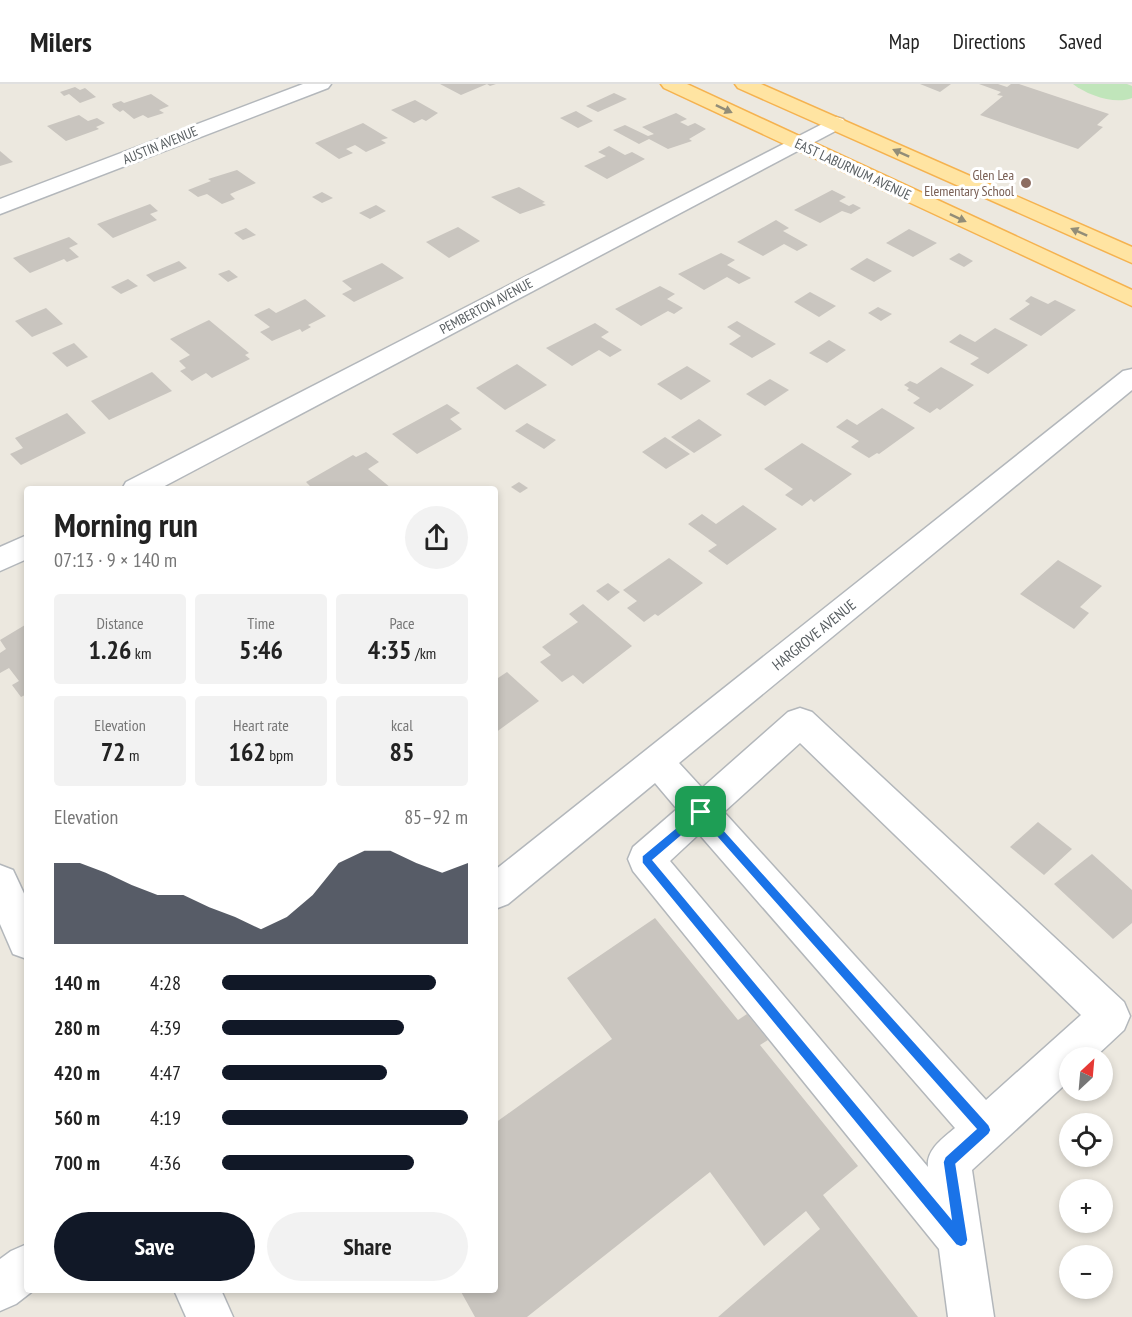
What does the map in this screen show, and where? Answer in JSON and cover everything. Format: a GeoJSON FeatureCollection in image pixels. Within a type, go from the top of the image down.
{"type":"FeatureCollection","features":[{"type":"Feature","properties":{"kind":"main road","name":"EAST LABURNUM AVENUE"},"geometry":{"type":"LineString","coordinates":[[671,84],[1132,299]]}},
{"type":"Feature","properties":{"kind":"main road"},"geometry":{"type":"LineString","coordinates":[[745,84],[1132,256]]}},
{"type":"Feature","properties":{"kind":"street","name":"AUSTIN AVENUE"},"geometry":{"type":"LineString","coordinates":[[0,207],[321,84]]}},
{"type":"Feature","properties":{"kind":"street","name":"PEMBERTON AVENUE"},"geometry":{"type":"LineString","coordinates":[[142,486],[836,123]]}},
{"type":"Feature","properties":{"kind":"street","name":"HARGROVE AVENUE"},"geometry":{"type":"LineString","coordinates":[[498,890],[1132,377]]}},
{"type":"Feature","properties":{"kind":"street"},"geometry":{"type":"LineString","coordinates":[[0,560],[24,548]]}},
{"type":"Feature","properties":{"kind":"street"},"geometry":{"type":"LineString","coordinates":[[961,1240],[646,860],[800,723],[1110,1016],[949,1162],[961,1240],[971,1317]]}},
{"type":"Feature","properties":{"kind":"street"},"geometry":{"type":"LineString","coordinates":[[657,762],[984,1130]]}},
{"type":"Feature","properties":{"kind":"street"},"geometry":{"type":"LineString","coordinates":[[0,882],[24,934]]}},
{"type":"Feature","properties":{"kind":"street"},"geometry":{"type":"LineString","coordinates":[[0,1288],[24,1269]]}},
{"type":"Feature","properties":{"kind":"street"},"geometry":{"type":"LineString","coordinates":[[198,1293],[210,1317]]}},
{"type":"Feature","properties":{"kind":"green space"},"geometry":{"type":"Polygon","coordinates":[[[1073,84],[1127,84],[1132,86],[1132,98],[1110,100],[1101,98],[1073,84]]]}},
{"type":"Feature","properties":{"kind":"building"},"geometry":{"type":"Polygon","coordinates":[[[440,84],[487,84],[461,95],[440,84]]]}},
{"type":"Feature","properties":{"kind":"building"},"geometry":{"type":"Polygon","coordinates":[[[920,84],[951,84],[940,92],[920,84]]]}},
{"type":"Feature","properties":{"kind":"building"},"geometry":{"type":"Polygon","coordinates":[[[979,84],[998,84],[1007,87],[1011,84],[1019,84],[1109,114],[1097,125],[1103,127],[1078,149],[980,115],[1003,96],[997,95],[1001,92],[979,84]]]}},
{"type":"Feature","properties":{"kind":"building"},"geometry":{"type":"Polygon","coordinates":[[[75,87],[80,90],[85,88],[96,97],[80,103],[69,94],[64,96],[60,92],[75,87]]]}},
{"type":"Feature","properties":{"kind":"building"},"geometry":{"type":"Polygon","coordinates":[[[614,93],[627,99],[598,112],[586,106],[614,93]]]}},
{"type":"Feature","properties":{"kind":"building"},"geometry":{"type":"Polygon","coordinates":[[[151,94],[169,106],[159,110],[164,113],[148,118],[143,115],[134,119],[123,110],[120,112],[112,104],[121,101],[124,103],[151,94]]]}},
{"type":"Feature","properties":{"kind":"building"},"geometry":{"type":"Polygon","coordinates":[[[415,100],[438,113],[426,121],[422,119],[414,123],[391,110],[415,100]]]}},
{"type":"Feature","properties":{"kind":"building"},"geometry":{"type":"Polygon","coordinates":[[[576,111],[593,121],[578,128],[560,118],[576,111]]]}},
{"type":"Feature","properties":{"kind":"building"},"geometry":{"type":"Polygon","coordinates":[[[676,113],[687,119],[680,122],[688,126],[695,123],[706,129],[689,139],[692,141],[668,149],[649,139],[639,144],[613,130],[625,125],[648,136],[654,134],[642,127],[676,113]]]}},
{"type":"Feature","properties":{"kind":"building"},"geometry":{"type":"Polygon","coordinates":[[[79,115],[88,121],[97,118],[105,123],[96,127],[99,129],[66,141],[47,126],[79,115]]]}},
{"type":"Feature","properties":{"kind":"building"},"geometry":{"type":"Polygon","coordinates":[[[363,123],[388,138],[381,140],[386,143],[366,152],[355,145],[346,149],[353,153],[339,159],[315,143],[363,123]]]}},
{"type":"Feature","properties":{"kind":"building"},"geometry":{"type":"Polygon","coordinates":[[[609,146],[625,155],[632,152],[645,159],[607,179],[584,166],[606,156],[598,152],[609,146]]]}},
{"type":"Feature","properties":{"kind":"building"},"geometry":{"type":"Polygon","coordinates":[[[0,151],[13,162],[0,166],[0,151]]]}},
{"type":"Feature","properties":{"kind":"building"},"geometry":{"type":"Polygon","coordinates":[[[237,170],[256,183],[230,194],[235,199],[222,204],[207,194],[198,197],[188,190],[211,181],[208,179],[237,170]]]}},
{"type":"Feature","properties":{"kind":"building"},"geometry":{"type":"Polygon","coordinates":[[[519,187],[545,202],[542,203],[546,205],[520,214],[491,197],[519,187]]]}},
{"type":"Feature","properties":{"kind":"building"},"geometry":{"type":"Polygon","coordinates":[[[832,190],[846,197],[839,201],[861,208],[851,214],[842,211],[820,223],[794,210],[832,190]]]}},
{"type":"Feature","properties":{"kind":"building"},"geometry":{"type":"Polygon","coordinates":[[[322,192],[333,198],[322,203],[312,197],[322,192]]]}},
{"type":"Feature","properties":{"kind":"building"},"geometry":{"type":"Polygon","coordinates":[[[150,204],[158,211],[150,214],[157,220],[113,238],[97,224],[150,204]]]}},
{"type":"Feature","properties":{"kind":"building"},"geometry":{"type":"Polygon","coordinates":[[[376,205],[386,211],[370,219],[359,213],[376,205]]]}},
{"type":"Feature","properties":{"kind":"building"},"geometry":{"type":"Polygon","coordinates":[[[776,220],[789,228],[783,231],[808,245],[797,251],[784,244],[763,256],[737,242],[776,220]]]}},
{"type":"Feature","properties":{"kind":"building"},"geometry":{"type":"Polygon","coordinates":[[[458,227],[480,241],[449,258],[426,242],[458,227]]]}},
{"type":"Feature","properties":{"kind":"building"},"geometry":{"type":"Polygon","coordinates":[[[246,228],[256,235],[243,240],[234,233],[246,228]]]}},
{"type":"Feature","properties":{"kind":"building"},"geometry":{"type":"Polygon","coordinates":[[[909,229],[937,243],[913,257],[886,243],[909,229]]]}},
{"type":"Feature","properties":{"kind":"building"},"geometry":{"type":"Polygon","coordinates":[[[69,237],[78,244],[69,248],[79,257],[67,262],[64,259],[30,273],[13,258],[69,237]]]}},
{"type":"Feature","properties":{"kind":"building"},"geometry":{"type":"Polygon","coordinates":[[[721,253],[735,260],[727,265],[751,278],[739,284],[727,277],[704,290],[678,274],[721,253]]]}},
{"type":"Feature","properties":{"kind":"building"},"geometry":{"type":"Polygon","coordinates":[[[959,253],[973,261],[964,267],[949,259],[959,253]]]}},
{"type":"Feature","properties":{"kind":"building"},"geometry":{"type":"Polygon","coordinates":[[[867,258],[892,271],[874,282],[850,269],[867,258]]]}},
{"type":"Feature","properties":{"kind":"building"},"geometry":{"type":"Polygon","coordinates":[[[179,261],[187,268],[154,282],[146,275],[179,261]]]}},
{"type":"Feature","properties":{"kind":"building"},"geometry":{"type":"Polygon","coordinates":[[[382,263],[404,278],[354,302],[342,294],[352,289],[342,281],[382,263]]]}},
{"type":"Feature","properties":{"kind":"building"},"geometry":{"type":"Polygon","coordinates":[[[229,270],[238,277],[228,282],[218,274],[229,270]]]}},
{"type":"Feature","properties":{"kind":"building"},"geometry":{"type":"Polygon","coordinates":[[[128,279],[138,286],[121,294],[111,287],[128,279]]]}},
{"type":"Feature","properties":{"kind":"building"},"geometry":{"type":"Polygon","coordinates":[[[660,286],[675,294],[667,299],[683,308],[674,314],[668,311],[641,326],[615,309],[660,286]]]}},
{"type":"Feature","properties":{"kind":"building"},"geometry":{"type":"Polygon","coordinates":[[[810,292],[836,306],[819,317],[794,302],[810,292]]]}},
{"type":"Feature","properties":{"kind":"building"},"geometry":{"type":"Polygon","coordinates":[[[1031,296],[1048,304],[1055,300],[1076,310],[1041,336],[1009,319],[1030,304],[1025,301],[1031,296]]]}},
{"type":"Feature","properties":{"kind":"building"},"geometry":{"type":"Polygon","coordinates":[[[305,299],[326,316],[308,325],[311,327],[302,332],[300,329],[272,341],[260,332],[270,327],[254,315],[269,308],[276,313],[305,299]]]}},
{"type":"Feature","properties":{"kind":"building"},"geometry":{"type":"Polygon","coordinates":[[[878,307],[892,314],[881,321],[868,313],[878,307]]]}},
{"type":"Feature","properties":{"kind":"building"},"geometry":{"type":"Polygon","coordinates":[[[46,308],[63,324],[32,337],[15,321],[46,308]]]}},
{"type":"Feature","properties":{"kind":"building"},"geometry":{"type":"Polygon","coordinates":[[[209,320],[249,353],[245,355],[250,359],[212,378],[206,373],[192,381],[180,371],[186,368],[179,361],[190,355],[170,339],[209,320]]]}},
{"type":"Feature","properties":{"kind":"building"},"geometry":{"type":"Polygon","coordinates":[[[737,321],[776,344],[752,358],[729,344],[741,336],[727,327],[737,321]]]}},
{"type":"Feature","properties":{"kind":"building"},"geometry":{"type":"Polygon","coordinates":[[[595,323],[609,332],[601,337],[622,350],[610,357],[599,350],[572,366],[546,348],[595,323]]]}},
{"type":"Feature","properties":{"kind":"building"},"geometry":{"type":"Polygon","coordinates":[[[995,328],[1028,345],[988,374],[970,364],[979,358],[949,342],[960,334],[975,342],[995,328]]]}},
{"type":"Feature","properties":{"kind":"building"},"geometry":{"type":"Polygon","coordinates":[[[829,340],[846,350],[827,363],[809,353],[829,340]]]}},
{"type":"Feature","properties":{"kind":"building"},"geometry":{"type":"Polygon","coordinates":[[[74,343],[88,357],[67,367],[52,353],[74,343]]]}},
{"type":"Feature","properties":{"kind":"building"},"geometry":{"type":"Polygon","coordinates":[[[517,364],[547,385],[505,410],[476,388],[517,364]]]}},
{"type":"Feature","properties":{"kind":"building"},"geometry":{"type":"Polygon","coordinates":[[[687,366],[711,381],[681,400],[657,384],[687,366]]]}},
{"type":"Feature","properties":{"kind":"building"},"geometry":{"type":"Polygon","coordinates":[[[941,367],[974,385],[940,410],[937,408],[930,413],[913,403],[920,398],[907,390],[909,388],[904,385],[910,381],[917,384],[941,367]]]}},
{"type":"Feature","properties":{"kind":"building"},"geometry":{"type":"Polygon","coordinates":[[[152,372],[172,391],[109,420],[91,401],[152,372]]]}},
{"type":"Feature","properties":{"kind":"building"},"geometry":{"type":"Polygon","coordinates":[[[770,379],[789,390],[765,406],[746,394],[770,379]]]}},
{"type":"Feature","properties":{"kind":"building"},"geometry":{"type":"Polygon","coordinates":[[[447,404],[460,413],[450,419],[462,429],[417,454],[392,434],[447,404]]]}},
{"type":"Feature","properties":{"kind":"building"},"geometry":{"type":"Polygon","coordinates":[[[882,408],[915,428],[879,454],[869,458],[851,447],[859,441],[836,427],[847,419],[857,425],[882,408]]]}},
{"type":"Feature","properties":{"kind":"building"},"geometry":{"type":"Polygon","coordinates":[[[67,413],[86,433],[21,465],[10,454],[23,448],[15,438],[67,413]]]}},
{"type":"Feature","properties":{"kind":"building"},"geometry":{"type":"Polygon","coordinates":[[[699,419],[722,435],[694,453],[671,437],[699,419]]]}},
{"type":"Feature","properties":{"kind":"building"},"geometry":{"type":"Polygon","coordinates":[[[527,423],[556,440],[544,449],[515,431],[527,423]]]}},
{"type":"Feature","properties":{"kind":"building"},"geometry":{"type":"Polygon","coordinates":[[[665,437],[690,454],[666,469],[642,452],[665,437]]]}},
{"type":"Feature","properties":{"kind":"building"},"geometry":{"type":"Polygon","coordinates":[[[802,443],[852,474],[814,502],[811,499],[802,506],[785,495],[793,489],[764,469],[802,443]]]}},
{"type":"Feature","properties":{"kind":"building"},"geometry":{"type":"Polygon","coordinates":[[[366,452],[379,462],[368,469],[389,486],[310,486],[306,482],[353,455],[356,457],[366,452]]]}},
{"type":"Feature","properties":{"kind":"building"},"geometry":{"type":"Polygon","coordinates":[[[519,482],[528,488],[520,493],[511,487],[519,482]]]}},
{"type":"Feature","properties":{"kind":"building"},"geometry":{"type":"Polygon","coordinates":[[[743,505],[777,529],[727,565],[708,551],[717,545],[688,524],[702,514],[716,524],[743,505]]]}},
{"type":"Feature","properties":{"kind":"building"},"geometry":{"type":"Polygon","coordinates":[[[669,558],[703,583],[658,616],[655,614],[644,622],[627,608],[637,601],[623,590],[669,558]]]}},
{"type":"Feature","properties":{"kind":"building"},"geometry":{"type":"Polygon","coordinates":[[[1058,560],[1102,586],[1080,607],[1089,613],[1074,629],[1020,594],[1058,560]]]}},
{"type":"Feature","properties":{"kind":"building"},"geometry":{"type":"Polygon","coordinates":[[[608,583],[620,592],[608,601],[596,591],[608,583]]]}},
{"type":"Feature","properties":{"kind":"building"},"geometry":{"type":"Polygon","coordinates":[[[583,604],[632,646],[583,684],[573,675],[562,682],[540,662],[551,655],[542,647],[578,622],[569,614],[583,604]]]}},
{"type":"Feature","properties":{"kind":"building"},"geometry":{"type":"Polygon","coordinates":[[[24,626],[24,696],[21,697],[12,685],[19,681],[9,668],[0,673],[0,653],[6,649],[0,640],[24,626]]]}},
{"type":"Feature","properties":{"kind":"building"},"geometry":{"type":"Polygon","coordinates":[[[507,672],[539,701],[498,731],[498,678],[507,672]]]}},
{"type":"Feature","properties":{"kind":"building"},"geometry":{"type":"Polygon","coordinates":[[[1038,822],[1072,849],[1044,875],[1010,847],[1038,822]]]}},
{"type":"Feature","properties":{"kind":"building"},"geometry":{"type":"Polygon","coordinates":[[[1092,854],[1132,890],[1132,923],[1113,939],[1054,884],[1092,854]]]}},
{"type":"Feature","properties":{"kind":"building"},"geometry":{"type":"Polygon","coordinates":[[[655,918],[738,1020],[747,1014],[768,1040],[760,1045],[858,1166],[823,1195],[918,1317],[718,1317],[820,1229],[806,1211],[764,1246],[710,1172],[527,1317],[475,1317],[462,1293],[498,1293],[498,1121],[612,1039],[567,978],[655,918]]]}},
{"type":"Feature","properties":{"kind":"place","name":"Glen Lea Elementary School"},"geometry":{"type":"Point","coordinates":[1026,183]}},
{"type":"Feature","properties":{"kind":"route"},"geometry":{"type":"LineString","coordinates":[[701,812],[984,1130],[949,1162],[961,1240],[646,860],[701,812]]}}]}
